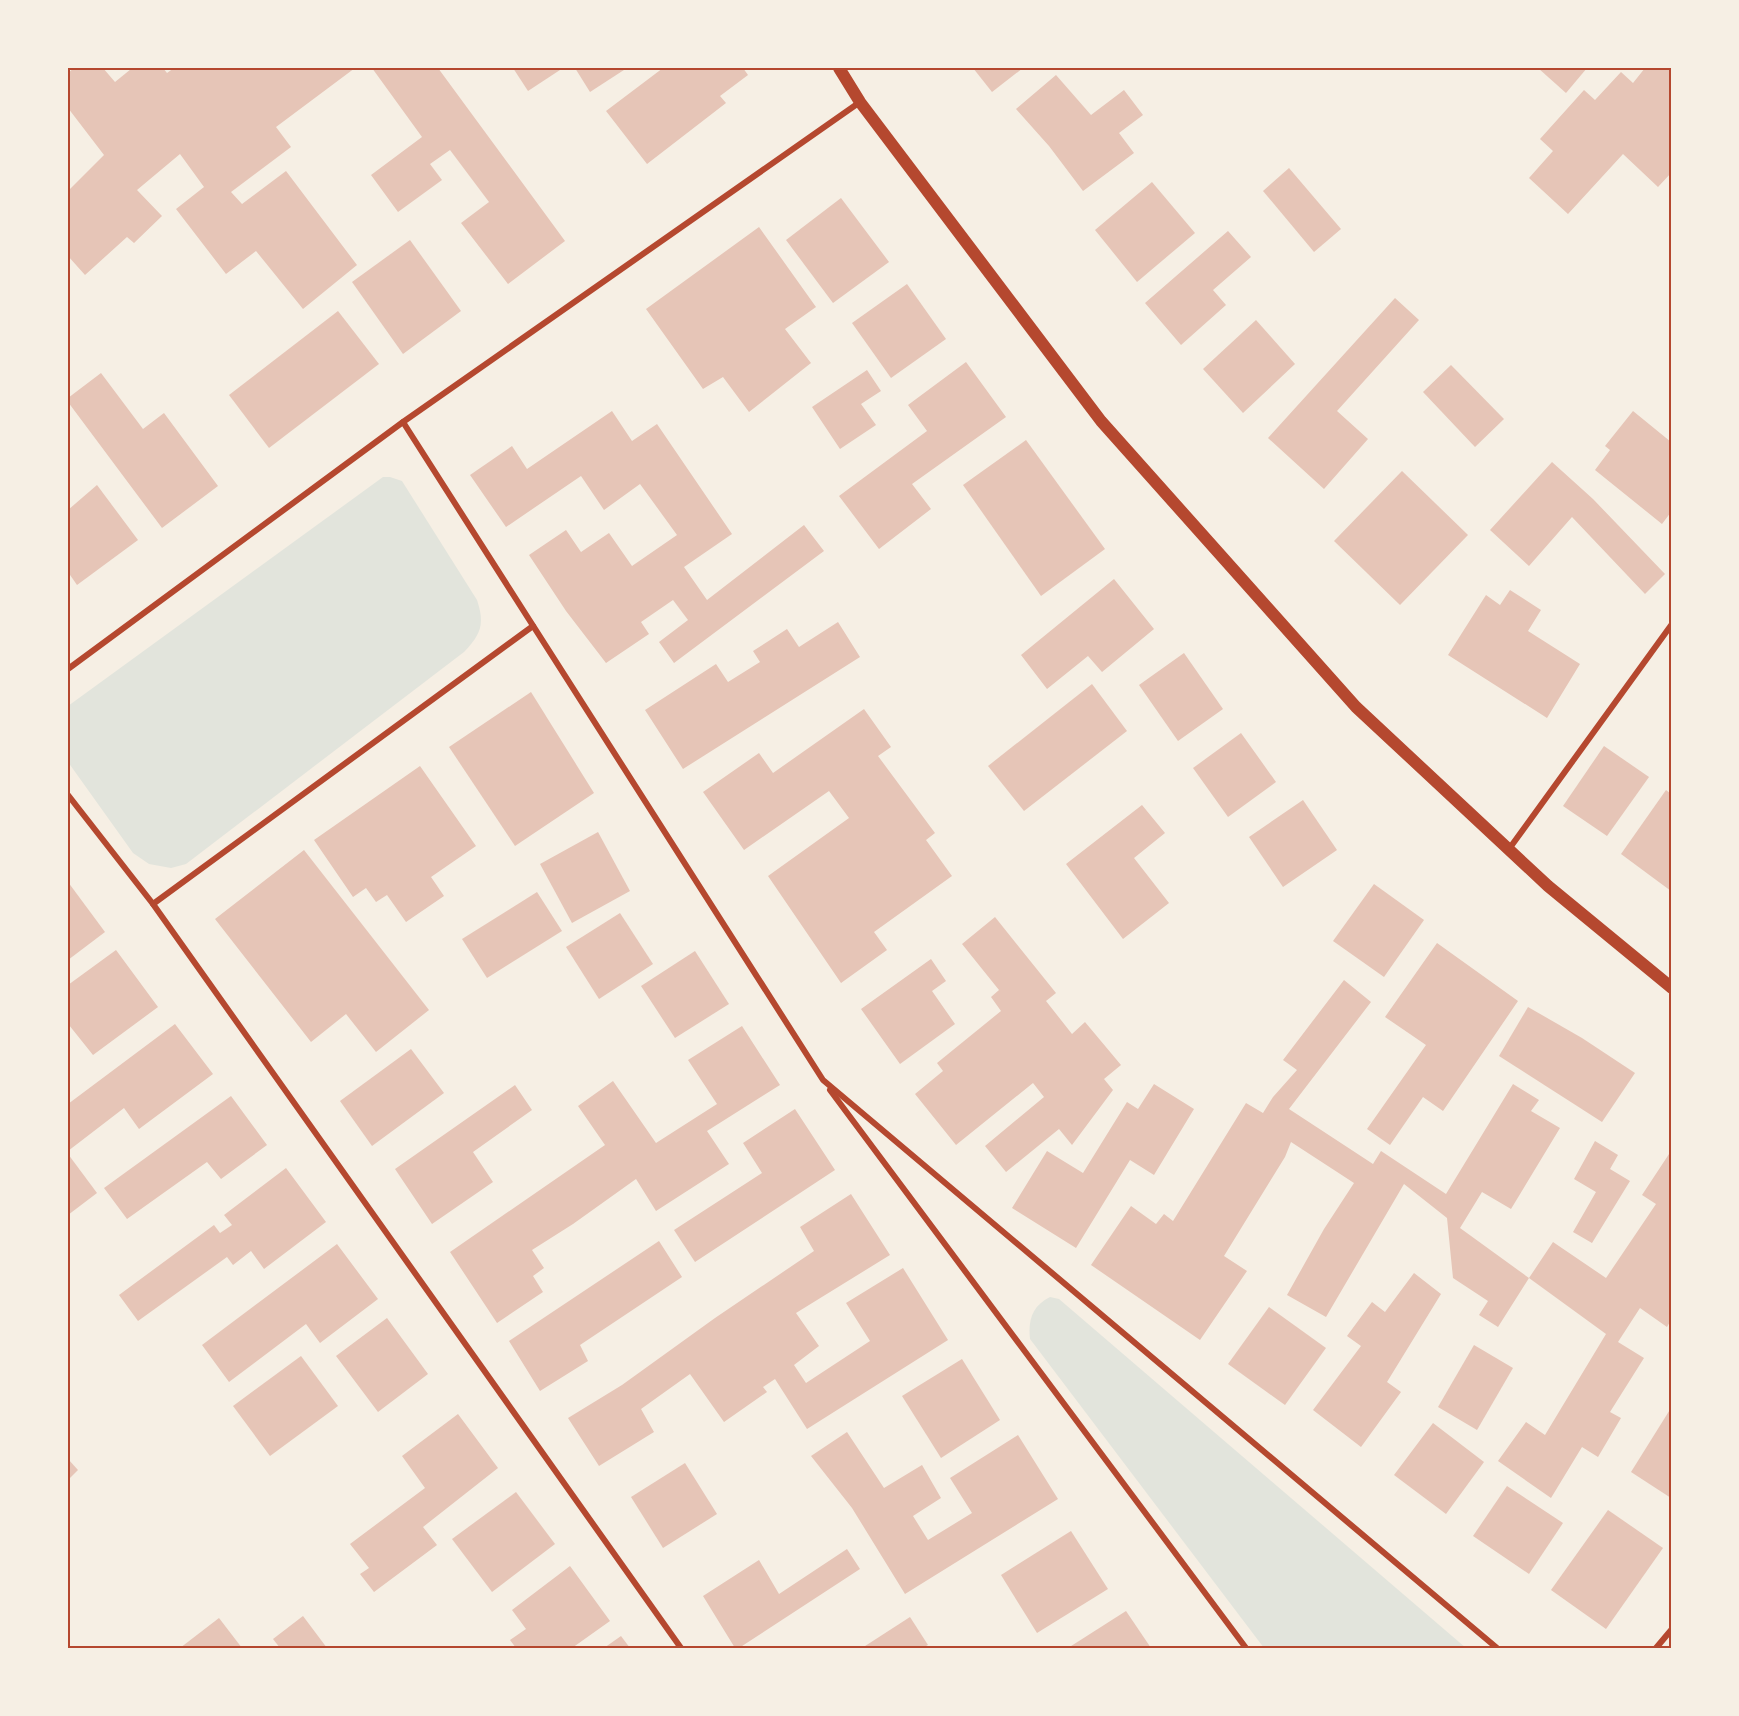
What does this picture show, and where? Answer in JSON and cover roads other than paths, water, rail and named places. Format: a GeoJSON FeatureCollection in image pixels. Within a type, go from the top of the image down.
{"type":"FeatureCollection","features":[{"type":"Feature","properties":{"kind":"main road"},"geometry":{"type":"LineString","coordinates":[[838,68],[860,102],[1101,422],[1356,707],[1548,886],[1671,988]]}},
{"type":"Feature","properties":{"kind":"street"},"geometry":{"type":"LineString","coordinates":[[68,669],[403,422],[860,102]]}},
{"type":"Feature","properties":{"kind":"street"},"geometry":{"type":"LineString","coordinates":[[403,422],[823,1080],[1246,1648]]}},
{"type":"Feature","properties":{"kind":"street"},"geometry":{"type":"LineString","coordinates":[[1509,849],[1671,624]]}},
{"type":"Feature","properties":{"kind":"street"},"geometry":{"type":"LineString","coordinates":[[153,904],[533,626]]}},
{"type":"Feature","properties":{"kind":"street"},"geometry":{"type":"LineString","coordinates":[[68,795],[153,904],[681,1648]]}},
{"type":"Feature","properties":{"kind":"street"},"geometry":{"type":"LineString","coordinates":[[823,1080],[1497,1648]]}},
{"type":"Feature","properties":{"kind":"street"},"geometry":{"type":"LineString","coordinates":[[1656,1648],[1671,1629]]}}]}
